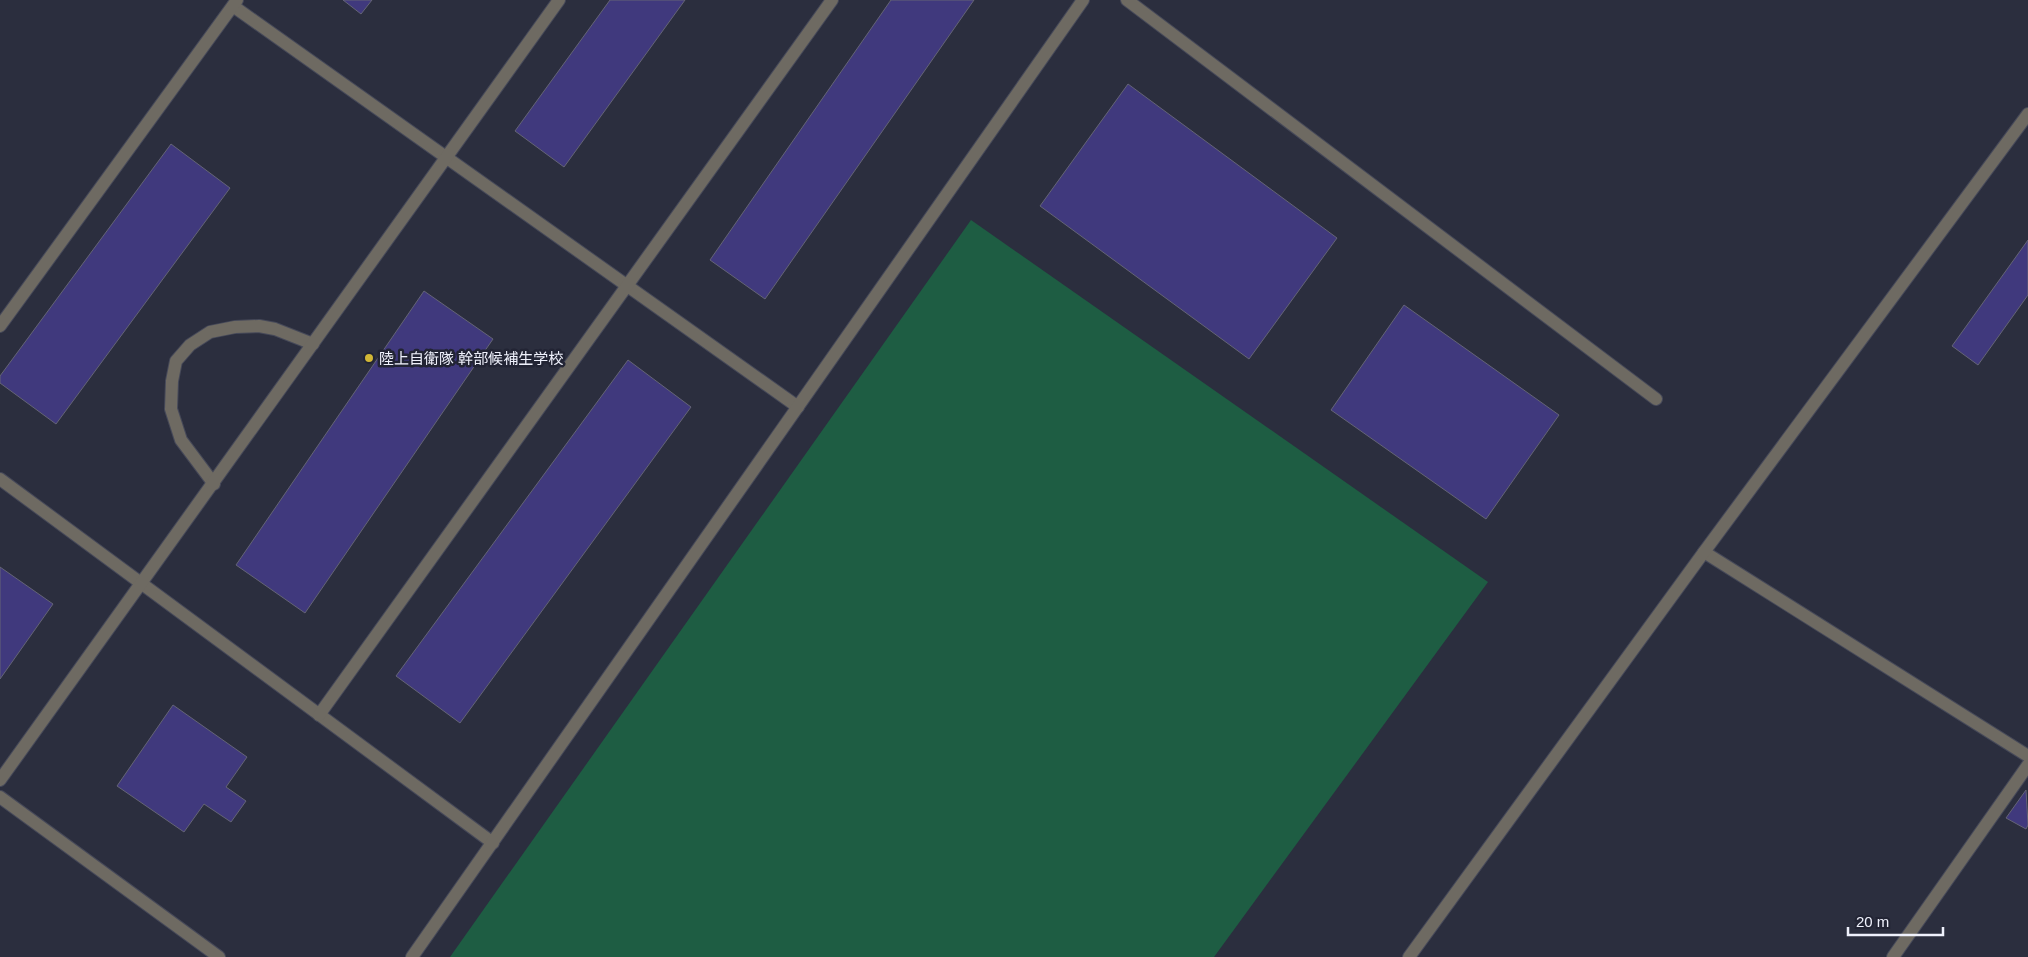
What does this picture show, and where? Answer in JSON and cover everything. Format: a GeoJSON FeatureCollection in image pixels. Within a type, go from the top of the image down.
{"type":"FeatureCollection","features":[{"type":"Feature","properties":{"kind":"street"},"geometry":{"type":"LineString","coordinates":[[0,780],[214,484],[559,0]]}},
{"type":"Feature","properties":{"kind":"street"},"geometry":{"type":"LineString","coordinates":[[319,715],[832,0]]}},
{"type":"Feature","properties":{"kind":"street"},"geometry":{"type":"LineString","coordinates":[[412,957],[1082,0]]}},
{"type":"Feature","properties":{"kind":"street"},"geometry":{"type":"LineString","coordinates":[[1127,0],[1656,399]]}},
{"type":"Feature","properties":{"kind":"street"},"geometry":{"type":"LineString","coordinates":[[0,326],[235,3],[447,158],[798,408]]}},
{"type":"Feature","properties":{"kind":"street"},"geometry":{"type":"LineString","coordinates":[[1409,957],[1704,552],[2028,114]]}},
{"type":"Feature","properties":{"kind":"street"},"geometry":{"type":"LineString","coordinates":[[214,484],[181,440],[171,409],[172,381],[176,361],[190,345],[210,332],[235,327],[259,326],[276,329],[313,344]]}},
{"type":"Feature","properties":{"kind":"street"},"geometry":{"type":"LineString","coordinates":[[0,479],[493,843]]}},
{"type":"Feature","properties":{"kind":"street"},"geometry":{"type":"LineString","coordinates":[[1704,552],[2028,756]]}},
{"type":"Feature","properties":{"kind":"street"},"geometry":{"type":"LineString","coordinates":[[1893,957],[2028,765]]}},
{"type":"Feature","properties":{"kind":"street"},"geometry":{"type":"LineString","coordinates":[[0,797],[219,957]]}},
{"type":"Feature","properties":{"kind":"green space"},"geometry":{"type":"Polygon","coordinates":[[[971,220],[1488,582],[1214,957],[450,957],[971,220]]]}},
{"type":"Feature","properties":{"kind":"building"},"geometry":{"type":"Polygon","coordinates":[[[343,0],[372,0],[361,14],[343,0]]]}},
{"type":"Feature","properties":{"kind":"building"},"geometry":{"type":"Polygon","coordinates":[[[610,0],[685,0],[564,167],[515,131],[610,0]]]}},
{"type":"Feature","properties":{"kind":"building"},"geometry":{"type":"Polygon","coordinates":[[[891,0],[974,0],[765,299],[710,260],[891,0]]]}},
{"type":"Feature","properties":{"kind":"building"},"geometry":{"type":"Polygon","coordinates":[[[1128,84],[1337,238],[1249,359],[1040,206],[1128,84]]]}},
{"type":"Feature","properties":{"kind":"building"},"geometry":{"type":"Polygon","coordinates":[[[171,144],[230,188],[56,424],[0,383],[0,376],[171,144]]]}},
{"type":"Feature","properties":{"kind":"building"},"geometry":{"type":"Polygon","coordinates":[[[2028,240],[2028,295],[1978,365],[1952,346],[2028,240]]]}},
{"type":"Feature","properties":{"kind":"building"},"geometry":{"type":"Polygon","coordinates":[[[424,291],[493,339],[305,613],[236,565],[424,291]]]}},
{"type":"Feature","properties":{"kind":"building"},"geometry":{"type":"Polygon","coordinates":[[[1404,305],[1559,415],[1486,519],[1331,410],[1404,305]]]}},
{"type":"Feature","properties":{"kind":"building"},"geometry":{"type":"Polygon","coordinates":[[[628,360],[691,407],[460,723],[396,676],[628,360]]]}},
{"type":"Feature","properties":{"kind":"building"},"geometry":{"type":"Polygon","coordinates":[[[0,567],[53,604],[0,679],[0,567]]]}},
{"type":"Feature","properties":{"kind":"building"},"geometry":{"type":"Polygon","coordinates":[[[173,705],[247,757],[226,787],[246,801],[231,822],[204,804],[184,832],[117,786],[173,705]]]}},
{"type":"Feature","properties":{"kind":"building"},"geometry":{"type":"Polygon","coordinates":[[[2026,790],[2028,825],[2026,829],[2006,818],[2026,790]]]}},
{"type":"Feature","properties":{"kind":"place","name":"陸上自衛隊 幹部候補生学校"},"geometry":{"type":"Point","coordinates":[369,358]}}]}
